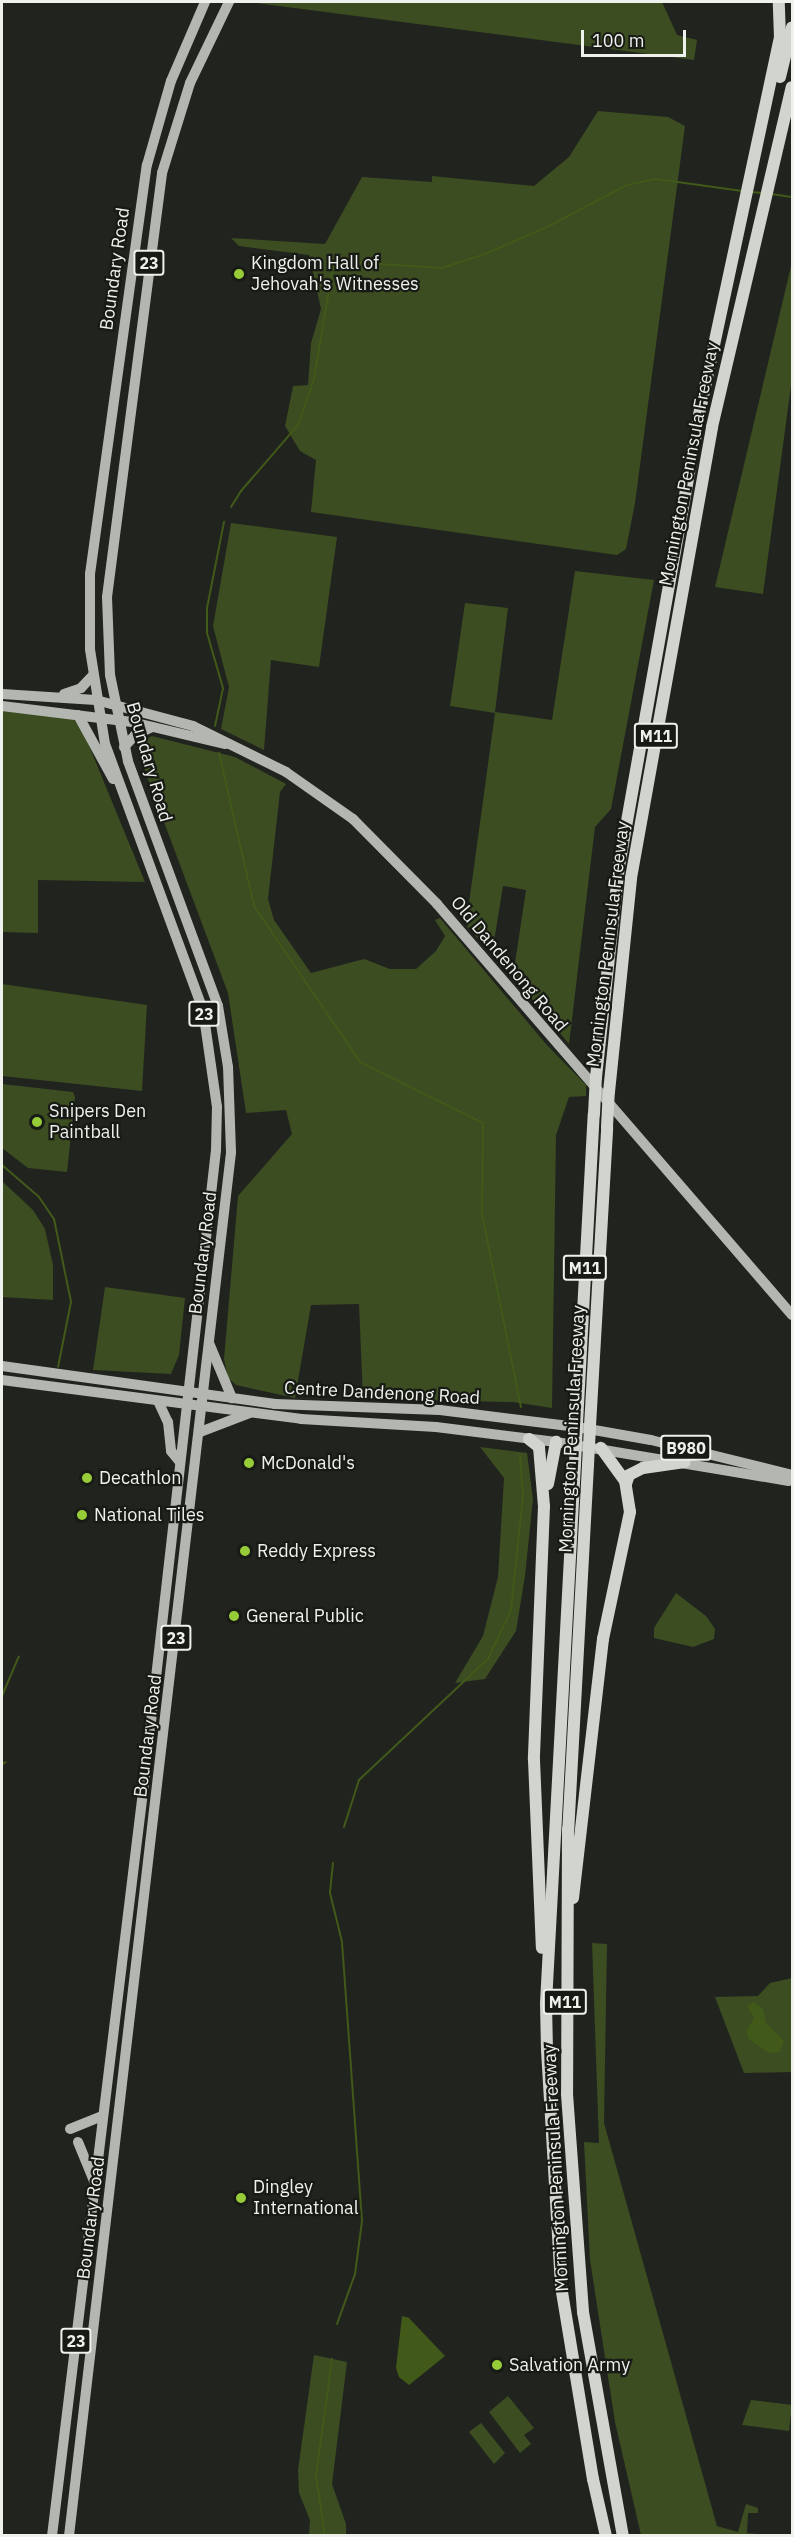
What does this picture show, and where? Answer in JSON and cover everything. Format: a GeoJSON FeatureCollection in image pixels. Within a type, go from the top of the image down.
{"type":"FeatureCollection","features":[{"type":"Feature","properties":{"kind":"highway","name":"Mornington Peninsula Freeway"},"geometry":{"type":"LineString","coordinates":[[623,2535],[580,2278],[567,2094],[568,1829],[588,1466],[581,1426],[596,1077],[619,866],[699,415],[749,192],[780,38],[778,2]]}},
{"type":"Feature","properties":{"kind":"highway","name":"Mornington Peninsula Freeway"},"geometry":{"type":"LineString","coordinates":[[762,129],[792,27]]}},
{"type":"Feature","properties":{"kind":"highway","name":"Mornington Peninsula Freeway"},"geometry":{"type":"LineString","coordinates":[[606,2535],[592,2479],[561,2286],[549,2124],[546,2003],[575,1464],[581,1426],[619,970],[637,839],[712,427],[792,87]]}},
{"type":"Feature","properties":{"kind":"highway"},"geometry":{"type":"LineString","coordinates":[[529,1439],[539,1447],[544,1506],[534,1760],[546,2003]]}},
{"type":"Feature","properties":{"kind":"highway"},"geometry":{"type":"LineString","coordinates":[[544,1506],[556,1442]]}},
{"type":"Feature","properties":{"kind":"highway"},"geometry":{"type":"LineString","coordinates":[[601,1448],[627,1484]]}},
{"type":"Feature","properties":{"kind":"highway"},"geometry":{"type":"LineString","coordinates":[[566,1956],[603,1639],[630,1512],[627,1484],[630,1474],[643,1468],[685,1462]]}},
{"type":"Feature","properties":{"kind":"main road","name":"Boundary Road"},"geometry":{"type":"LineString","coordinates":[[51,2535],[216,1150],[213,1057],[185,955],[117,783],[99,717],[93,675],[89,599],[100,494],[143,183],[164,100],[205,2]]}},
{"type":"Feature","properties":{"kind":"main road","name":"Boundary Road"},"geometry":{"type":"LineString","coordinates":[[69,2535],[231,1152],[228,1067],[218,1006],[124,747],[114,704],[106,613],[162,173],[196,66],[229,2]]}},
{"type":"Feature","properties":{"kind":"main road"},"geometry":{"type":"LineString","coordinates":[[164,100],[184,70],[196,66]]}},
{"type":"Feature","properties":{"kind":"main road"},"geometry":{"type":"LineString","coordinates":[[100,494],[120,496]]}},
{"type":"Feature","properties":{"kind":"main road"},"geometry":{"type":"LineString","coordinates":[[59,696],[81,688],[93,675]]}},
{"type":"Feature","properties":{"kind":"main road","name":"Old Dandenong Road"},"geometry":{"type":"LineString","coordinates":[[2,694],[96,700],[193,726],[242,748],[333,804],[396,859],[792,1315]]}},
{"type":"Feature","properties":{"kind":"main road","name":"Old Dandenong Road"},"geometry":{"type":"LineString","coordinates":[[2,706],[117,720],[242,748]]}},
{"type":"Feature","properties":{"kind":"main road"},"geometry":{"type":"LineString","coordinates":[[78,715],[103,767],[117,783]]}},
{"type":"Feature","properties":{"kind":"main road"},"geometry":{"type":"LineString","coordinates":[[124,747],[135,735],[156,727]]}},
{"type":"Feature","properties":{"kind":"main road"},"geometry":{"type":"LineString","coordinates":[[209,1343],[230,1402]]}},
{"type":"Feature","properties":{"kind":"main road","name":"Centre Dandenong Road"},"geometry":{"type":"LineString","coordinates":[[2,1366],[204,1394],[230,1402],[251,1412],[556,1442],[792,1481]]}},
{"type":"Feature","properties":{"kind":"main road","name":"Centre Dandenong Road"},"geometry":{"type":"LineString","coordinates":[[2,1380],[202,1406],[230,1402],[440,1410],[581,1426],[661,1442],[792,1475]]}},
{"type":"Feature","properties":{"kind":"main road"},"geometry":{"type":"LineString","coordinates":[[158,1401],[168,1422],[171,1451],[180,1462]]}},
{"type":"Feature","properties":{"kind":"main road"},"geometry":{"type":"LineString","coordinates":[[200,1432],[251,1412]]}},
{"type":"Feature","properties":{"kind":"main road"},"geometry":{"type":"LineString","coordinates":[[556,1442],[581,1426],[601,1448]]}},
{"type":"Feature","properties":{"kind":"main road"},"geometry":{"type":"LineString","coordinates":[[168,1561],[187,1541]]}},
{"type":"Feature","properties":{"kind":"main road"},"geometry":{"type":"LineString","coordinates":[[70,2129],[102,2116]]}},
{"type":"Feature","properties":{"kind":"main road"},"geometry":{"type":"LineString","coordinates":[[78,2142],[94,2181]]}},
{"type":"Feature","properties":{"kind":"shaded area"},"geometry":{"type":"Polygon","coordinates":[[[248,2],[662,2],[677,35],[697,40],[694,60],[248,2]]]}},
{"type":"Feature","properties":{"kind":"shaded area"},"geometry":{"type":"Polygon","coordinates":[[[598,111],[668,117],[685,126],[635,503],[626,549],[617,555],[311,512],[316,460],[300,451],[285,426],[293,386],[308,385],[311,343],[321,309],[309,255],[239,246],[231,238],[325,244],[362,177],[432,182],[432,176],[534,186],[569,157],[598,111]]]}},
{"type":"Feature","properties":{"kind":"shaded area"},"geometry":{"type":"Polygon","coordinates":[[[792,262],[792,378],[763,594],[715,587],[792,262]]]}},
{"type":"Feature","properties":{"kind":"shaded area"},"geometry":{"type":"Polygon","coordinates":[[[231,523],[337,537],[319,667],[271,660],[264,750],[221,729],[229,687],[213,626],[231,523]]]}},
{"type":"Feature","properties":{"kind":"shaded area"},"geometry":{"type":"Polygon","coordinates":[[[575,571],[654,580],[611,809],[595,827],[569,1044],[513,976],[526,890],[503,886],[492,954],[466,925],[495,713],[450,706],[465,603],[508,608],[495,712],[552,720],[575,571]]]}},
{"type":"Feature","properties":{"kind":"shaded area"},"geometry":{"type":"Polygon","coordinates":[[[2,710],[72,718],[81,726],[145,882],[38,880],[38,933],[2,932],[2,710]]]}},
{"type":"Feature","properties":{"kind":"shaded area"},"geometry":{"type":"Polygon","coordinates":[[[152,736],[235,757],[286,784],[280,792],[268,899],[274,920],[311,973],[364,959],[390,969],[416,969],[436,951],[445,936],[435,920],[440,918],[546,1044],[586,1085],[586,1096],[569,1097],[556,1135],[552,1408],[513,1402],[363,1399],[359,1304],[311,1305],[295,1398],[236,1385],[228,1378],[224,1359],[238,1196],[292,1134],[286,1110],[246,1113],[228,993],[137,750],[137,743],[152,736]]]}},
{"type":"Feature","properties":{"kind":"shaded area"},"geometry":{"type":"Polygon","coordinates":[[[2,984],[147,1005],[142,1091],[2,1076],[2,984]]]}},
{"type":"Feature","properties":{"kind":"shaded area","name":"Snipers Den Paintball"},"geometry":{"type":"Polygon","coordinates":[[[2,1084],[73,1092],[75,1097],[67,1172],[28,1168],[2,1148],[2,1084]]]}},
{"type":"Feature","properties":{"kind":"shaded area"},"geometry":{"type":"Polygon","coordinates":[[[2,1181],[33,1210],[45,1229],[53,1265],[53,1300],[2,1297],[2,1181]]]}},
{"type":"Feature","properties":{"kind":"shaded area"},"geometry":{"type":"Polygon","coordinates":[[[105,1287],[185,1298],[179,1355],[171,1374],[93,1370],[105,1287]]]}},
{"type":"Feature","properties":{"kind":"shaded area"},"geometry":{"type":"Polygon","coordinates":[[[480,1447],[527,1453],[533,1499],[525,1576],[516,1631],[485,1679],[455,1683],[483,1636],[498,1577],[504,1478],[480,1447]]]}},
{"type":"Feature","properties":{"kind":"shaded area"},"geometry":{"type":"Polygon","coordinates":[[[676,1593],[706,1616],[715,1629],[714,1639],[693,1647],[654,1638],[654,1628],[676,1593]]]}},
{"type":"Feature","properties":{"kind":"shaded area"},"geometry":{"type":"Polygon","coordinates":[[[592,1943],[607,1944],[604,2123],[717,2526],[738,2532],[746,2504],[758,2508],[758,2513],[748,2513],[747,2533],[767,2535],[641,2535],[615,2422],[590,2260],[584,2142],[599,2143],[592,1943]]]}},
{"type":"Feature","properties":{"kind":"shaded area"},"geometry":{"type":"Polygon","coordinates":[[[792,1978],[792,2072],[744,2073],[715,1997],[758,1996],[770,1983],[792,1978]]]}},
{"type":"Feature","properties":{"kind":"shaded area"},"geometry":{"type":"Polygon","coordinates":[[[753,2002],[763,2009],[766,2023],[784,2041],[780,2052],[769,2053],[748,2038],[747,2030],[754,2018],[747,2006],[753,2002]]]}},
{"type":"Feature","properties":{"kind":"shaded area"},"geometry":{"type":"Polygon","coordinates":[[[402,2316],[409,2318],[445,2356],[409,2385],[399,2377],[396,2368],[402,2316]]]}},
{"type":"Feature","properties":{"kind":"shaded area"},"geometry":{"type":"Polygon","coordinates":[[[314,2355],[347,2362],[332,2484],[346,2524],[346,2535],[309,2535],[310,2520],[299,2493],[298,2470],[314,2355]]]}},
{"type":"Feature","properties":{"kind":"shaded area"},"geometry":{"type":"Polygon","coordinates":[[[508,2396],[534,2428],[524,2435],[531,2444],[520,2453],[489,2412],[508,2396]]]}},
{"type":"Feature","properties":{"kind":"shaded area"},"geometry":{"type":"Polygon","coordinates":[[[751,2400],[792,2405],[789,2431],[742,2425],[751,2400]]]}},
{"type":"Feature","properties":{"kind":"shaded area"},"geometry":{"type":"Polygon","coordinates":[[[481,2423],[505,2453],[494,2464],[469,2432],[481,2423]]]}},
{"type":"Feature","properties":{"kind":"waterway"},"geometry":{"type":"LineString","coordinates":[[231,507],[241,491],[298,425],[314,379],[334,261],[442,268],[485,254],[551,225],[627,185],[656,179],[742,191]]}},
{"type":"Feature","properties":{"kind":"waterway"},"geometry":{"type":"LineString","coordinates":[[751,192],[763,193]]}},
{"type":"Feature","properties":{"kind":"waterway"},"geometry":{"type":"LineString","coordinates":[[771,194],[792,197]]}},
{"type":"Feature","properties":{"kind":"waterway"},"geometry":{"type":"LineString","coordinates":[[215,726],[223,688],[207,633],[207,608],[224,522]]}},
{"type":"Feature","properties":{"kind":"waterway"},"geometry":{"type":"LineString","coordinates":[[219,753],[254,906],[360,1062],[483,1123],[482,1214],[521,1407]]}},
{"type":"Feature","properties":{"kind":"waterway"},"geometry":{"type":"LineString","coordinates":[[2,1165],[39,1197],[54,1219],[71,1302],[58,1367]]}},
{"type":"Feature","properties":{"kind":"waterway"},"geometry":{"type":"LineString","coordinates":[[344,1827],[359,1780],[488,1659],[511,1610],[523,1495],[520,1455]]}},
{"type":"Feature","properties":{"kind":"waterway"},"geometry":{"type":"LineString","coordinates":[[2,1696],[19,1656]]}},
{"type":"Feature","properties":{"kind":"waterway"},"geometry":{"type":"LineString","coordinates":[[2,1764],[6,1762]]}},
{"type":"Feature","properties":{"kind":"waterway"},"geometry":{"type":"LineString","coordinates":[[333,1863],[330,1893],[342,1942],[362,2221],[355,2274],[337,2324]]}},
{"type":"Feature","properties":{"kind":"waterway"},"geometry":{"type":"LineString","coordinates":[[325,2536],[316,2476],[332,2359]]}},
{"type":"Feature","properties":{"kind":"place","name":"Kingdom Hall of Jehovah's Witnesses"},"geometry":{"type":"Point","coordinates":[239,274]}},
{"type":"Feature","properties":{"kind":"place","name":"Snipers Den Paintball"},"geometry":{"type":"Point","coordinates":[37,1122]}},
{"type":"Feature","properties":{"kind":"place","name":"McDonald's"},"geometry":{"type":"Point","coordinates":[249,1463]}},
{"type":"Feature","properties":{"kind":"place","name":"Decathlon"},"geometry":{"type":"Point","coordinates":[87,1478]}},
{"type":"Feature","properties":{"kind":"place","name":"National Tiles"},"geometry":{"type":"Point","coordinates":[82,1515]}},
{"type":"Feature","properties":{"kind":"place","name":"Reddy Express"},"geometry":{"type":"Point","coordinates":[245,1551]}},
{"type":"Feature","properties":{"kind":"place","name":"General Public"},"geometry":{"type":"Point","coordinates":[234,1616]}},
{"type":"Feature","properties":{"kind":"place","name":"Dingley International"},"geometry":{"type":"Point","coordinates":[241,2198]}},
{"type":"Feature","properties":{"kind":"place","name":"Salvation Army"},"geometry":{"type":"Point","coordinates":[497,2365]}}]}
